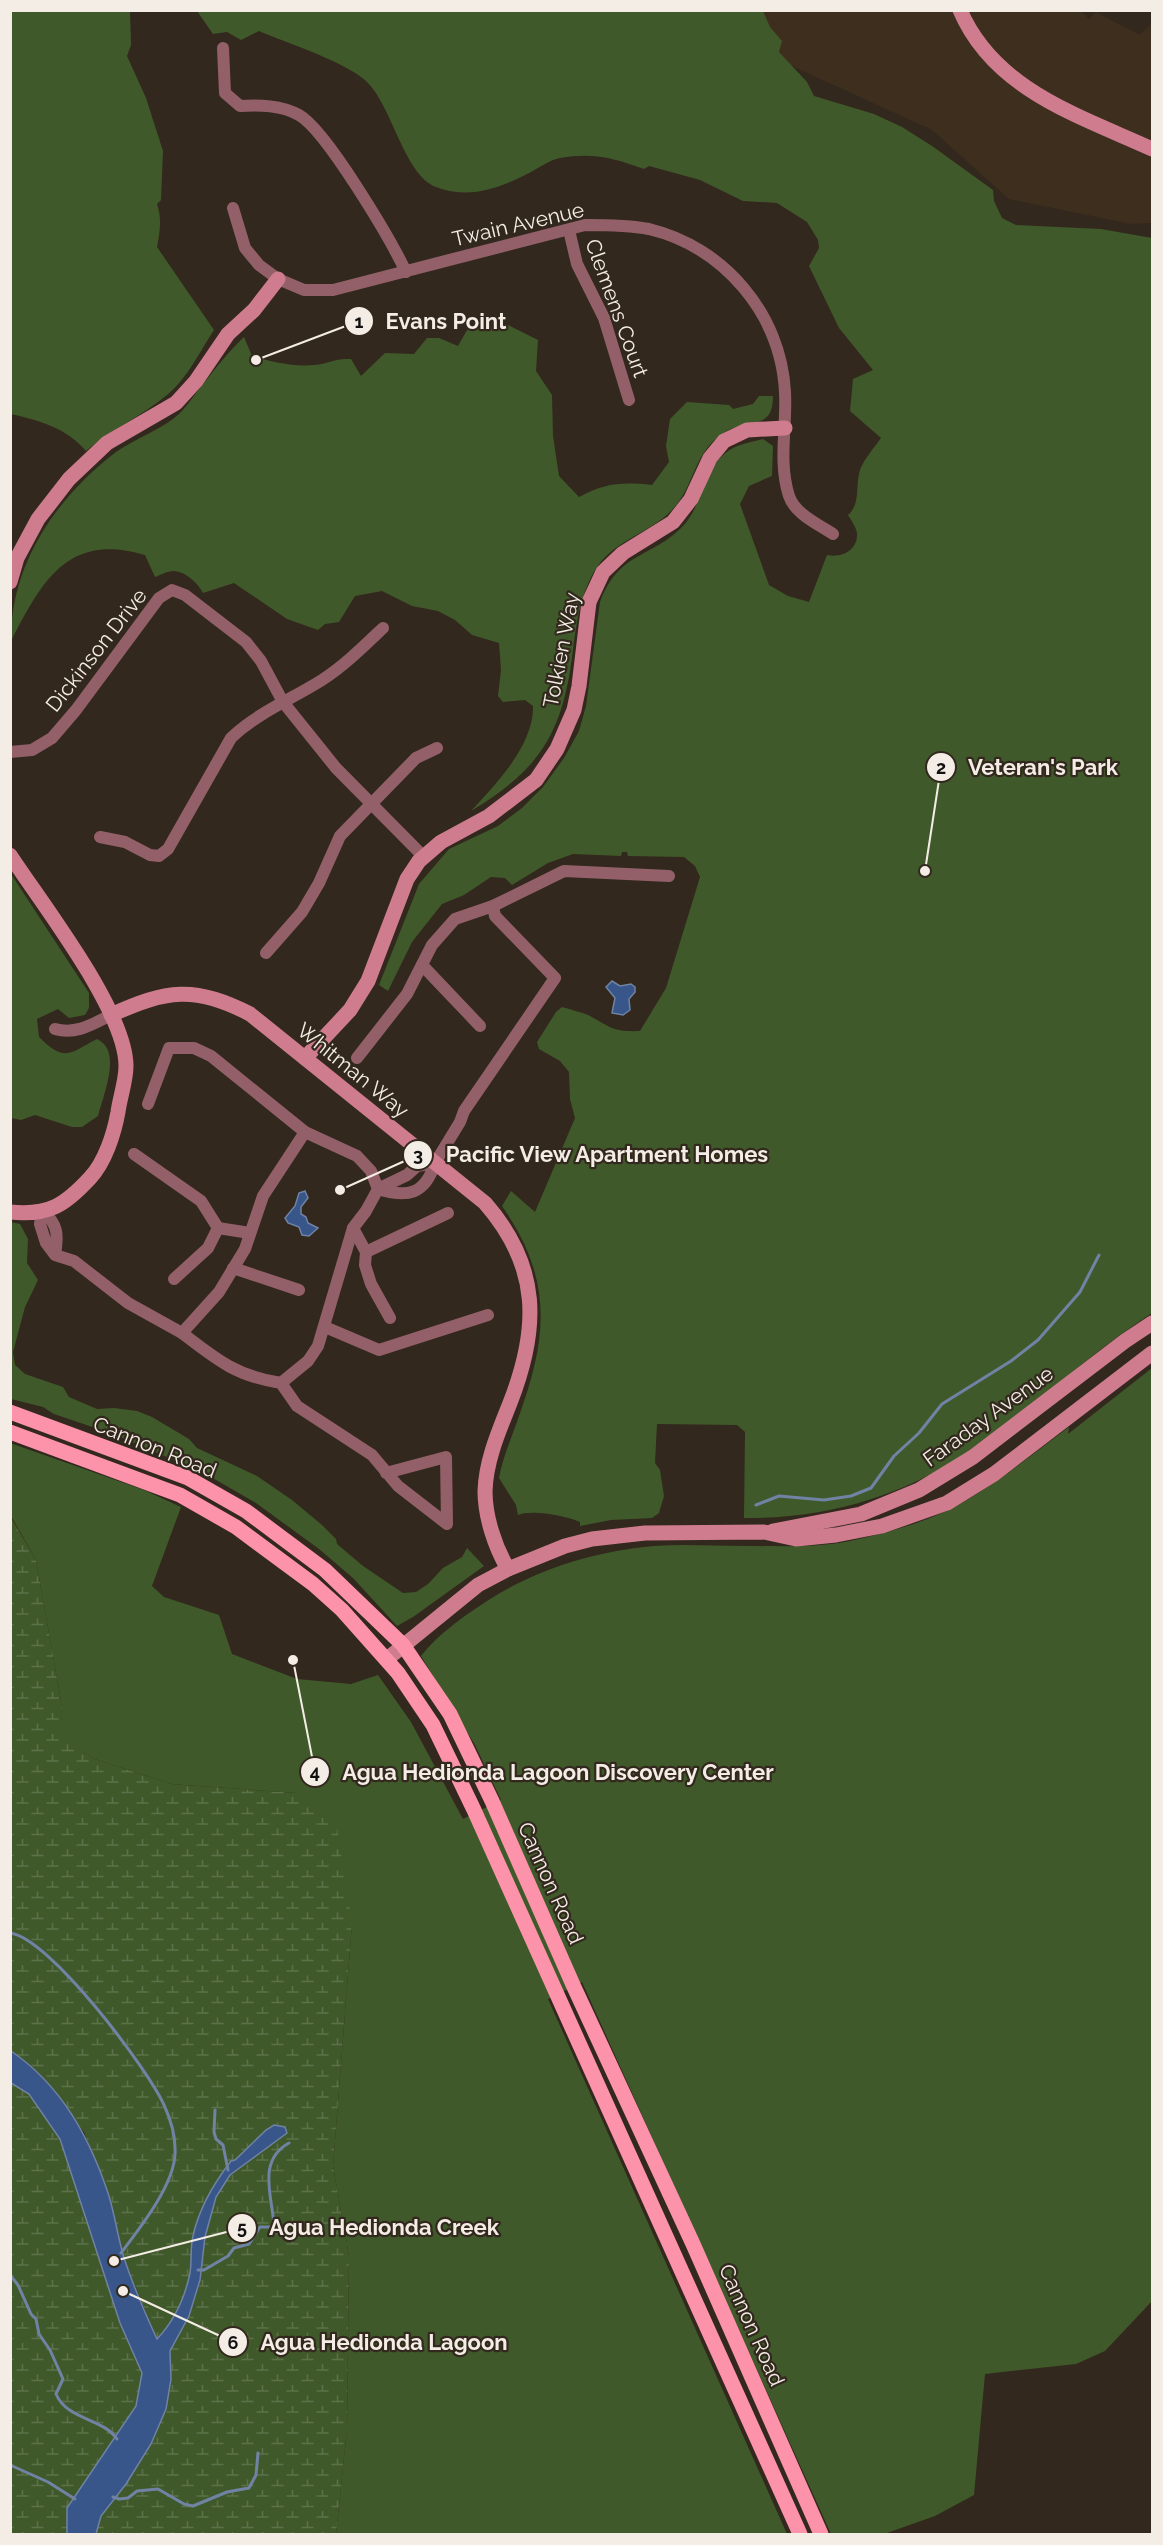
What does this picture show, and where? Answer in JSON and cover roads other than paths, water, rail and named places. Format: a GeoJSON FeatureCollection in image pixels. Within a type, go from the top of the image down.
{"type":"FeatureCollection","features":[{"type":"Feature","properties":{"kind":"main road","name":"Cannon Road"},"geometry":{"type":"LineString","coordinates":[[10,1412],[188,1478],[246,1511],[325,1570],[406,1643],[450,1714],[492,1801],[574,1987],[698,2253],[821,2535]]}},
{"type":"Feature","properties":{"kind":"main road","name":"Cannon Road"},"geometry":{"type":"LineString","coordinates":[[10,1432],[180,1495],[236,1527],[313,1584],[342,1610],[387,1659],[433,1725],[474,1810],[800,2535]]}},
{"type":"Feature","properties":{"kind":"street"},"geometry":{"type":"LineString","coordinates":[[960,10],[974,36],[996,65],[1014,80],[1036,94],[1152,149]]}},
{"type":"Feature","properties":{"kind":"street"},"geometry":{"type":"LineString","coordinates":[[223,48],[225,93],[240,106],[266,105],[300,116],[319,133],[389,237],[406,272]]}},
{"type":"Feature","properties":{"kind":"street","name":"Twain Avenue"},"geometry":{"type":"LineString","coordinates":[[233,208],[245,248],[259,265],[278,279],[304,290],[333,290],[585,225],[626,226],[667,235],[697,248],[744,286],[768,324],[781,364],[786,391],[784,465],[790,498],[806,517],[833,534]]}},
{"type":"Feature","properties":{"kind":"street","name":"Clemens Court"},"geometry":{"type":"LineString","coordinates":[[569,230],[577,264],[604,318],[629,400]]}},
{"type":"Feature","properties":{"kind":"street"},"geometry":{"type":"LineString","coordinates":[[10,582],[17,558],[38,519],[69,479],[107,443],[176,403],[196,381],[228,334],[254,310],[278,279]]}},
{"type":"Feature","properties":{"kind":"street","name":"Tolkien Way"},"geometry":{"type":"LineString","coordinates":[[305,1058],[350,1010],[368,981],[407,879],[424,856],[441,842],[489,816],[536,780],[557,749],[574,710],[589,602],[603,572],[623,554],[673,522],[691,499],[710,458],[724,441],[747,430],[785,428]]}},
{"type":"Feature","properties":{"kind":"street","name":"Dickinson Drive"},"geometry":{"type":"LineString","coordinates":[[10,752],[32,750],[52,738],[76,710],[159,598],[172,590],[185,595],[246,642],[261,661],[284,702],[336,768],[424,856]]}},
{"type":"Feature","properties":{"kind":"street"},"geometry":{"type":"LineString","coordinates":[[100,837],[125,842],[159,856],[168,849],[231,738],[244,725],[322,680],[350,659],[383,628]]}},
{"type":"Feature","properties":{"kind":"street"},"geometry":{"type":"LineString","coordinates":[[266,953],[302,912],[319,883],[340,836],[416,759],[437,748]]}},
{"type":"Feature","properties":{"kind":"street"},"geometry":{"type":"LineString","coordinates":[[10,855],[99,990],[120,1036],[126,1066],[116,1126],[98,1170],[69,1200],[32,1214],[10,1212]]}},
{"type":"Feature","properties":{"kind":"street"},"geometry":{"type":"LineString","coordinates":[[357,1058],[407,994],[432,945],[455,919],[493,906],[564,871],[669,876]]}},
{"type":"Feature","properties":{"kind":"street"},"geometry":{"type":"LineString","coordinates":[[378,1189],[398,1195],[412,1192],[430,1177],[435,1162],[460,1122],[464,1111],[555,978],[495,916],[493,906]]}},
{"type":"Feature","properties":{"kind":"street"},"geometry":{"type":"LineString","coordinates":[[422,965],[480,1026]]}},
{"type":"Feature","properties":{"kind":"street","name":"Whitman Way"},"geometry":{"type":"LineString","coordinates":[[55,1029],[65,1032],[86,1028],[111,1015],[162,996],[186,993],[225,1001],[250,1014],[435,1162],[485,1203],[496,1215],[513,1245],[526,1279],[531,1324],[523,1368],[495,1442],[488,1467],[485,1491],[491,1526],[500,1554],[508,1569]]}},
{"type":"Feature","properties":{"kind":"street"},"geometry":{"type":"LineString","coordinates":[[148,1104],[169,1048],[194,1048],[211,1056],[305,1132],[357,1156],[371,1171],[378,1189],[353,1228],[318,1346],[308,1361],[281,1383]]}},
{"type":"Feature","properties":{"kind":"street"},"geometry":{"type":"LineString","coordinates":[[182,1333],[219,1292],[245,1249],[263,1196],[305,1132]]}},
{"type":"Feature","properties":{"kind":"street"},"geometry":{"type":"LineString","coordinates":[[134,1154],[201,1201],[218,1227],[250,1233]]}},
{"type":"Feature","properties":{"kind":"street"},"geometry":{"type":"LineString","coordinates":[[42,1211],[52,1219],[58,1235],[55,1255],[74,1261],[128,1303],[182,1333],[225,1366],[243,1375],[281,1383],[297,1406],[372,1455],[386,1473],[398,1486],[447,1524],[446,1456],[386,1473]]}},
{"type":"Feature","properties":{"kind":"street"},"geometry":{"type":"LineString","coordinates":[[366,1252],[448,1213]]}},
{"type":"Feature","properties":{"kind":"street"},"geometry":{"type":"LineString","coordinates":[[174,1279],[208,1248],[218,1227]]}},
{"type":"Feature","properties":{"kind":"street"},"geometry":{"type":"LineString","coordinates":[[353,1228],[366,1252],[365,1265],[371,1284],[390,1318]]}},
{"type":"Feature","properties":{"kind":"street"},"geometry":{"type":"LineString","coordinates":[[233,1268],[299,1290]]}},
{"type":"Feature","properties":{"kind":"street"},"geometry":{"type":"LineString","coordinates":[[325,1327],[379,1350],[488,1314]]}},
{"type":"Feature","properties":{"kind":"street","name":"Faraday Avenue"},"geometry":{"type":"LineString","coordinates":[[764,1533],[861,1514],[919,1490],[973,1457],[1152,1323]]}},
{"type":"Feature","properties":{"kind":"street","name":"Faraday Avenue"},"geometry":{"type":"LineString","coordinates":[[387,1659],[478,1585],[508,1569],[565,1546],[615,1536],[692,1531],[764,1533],[796,1539],[837,1535],[882,1526],[947,1503],[994,1474],[1152,1353]]}},
{"type":"Feature","properties":{"kind":"water"},"geometry":{"type":"Polygon","coordinates":[[[612,981],[620,986],[631,984],[635,987],[635,992],[629,999],[630,1010],[623,1015],[612,1013],[615,998],[606,987],[612,981]]]}},
{"type":"Feature","properties":{"kind":"water"},"geometry":{"type":"Polygon","coordinates":[[[305,1191],[308,1198],[301,1207],[301,1214],[306,1217],[308,1223],[318,1228],[309,1236],[302,1235],[299,1227],[288,1223],[285,1218],[295,1206],[299,1193],[305,1191]]]}},
{"type":"Feature","properties":{"kind":"water"},"geometry":{"type":"Polygon","coordinates":[[[11,2051],[45,2080],[72,2115],[83,2134],[109,2196],[128,2268],[157,2339],[174,2317],[182,2300],[190,2273],[192,2241],[196,2226],[203,2206],[219,2178],[231,2161],[235,2160],[266,2130],[274,2125],[285,2127],[287,2133],[230,2175],[216,2197],[205,2237],[200,2280],[189,2316],[170,2351],[171,2379],[166,2409],[151,2444],[126,2484],[101,2516],[96,2534],[67,2534],[67,2508],[136,2406],[142,2373],[120,2323],[60,2139],[29,2094],[11,2083],[11,2051]]]}},
{"type":"Feature","properties":{"kind":"waterway"},"geometry":{"type":"LineString","coordinates":[[756,1505],[779,1496],[824,1500],[851,1496],[871,1488],[894,1456],[919,1433],[942,1404],[1011,1361],[1038,1340],[1080,1292],[1099,1255]]}},
{"type":"Feature","properties":{"kind":"waterway"},"geometry":{"type":"LineString","coordinates":[[10,1933],[27,1940],[49,1957],[96,2007],[138,2063],[169,2116],[175,2147],[169,2179],[155,2206],[121,2253]]}},
{"type":"Feature","properties":{"kind":"waterway"},"geometry":{"type":"LineString","coordinates":[[215,2110],[214,2132],[216,2139],[223,2145],[228,2170]]}},
{"type":"Feature","properties":{"kind":"waterway"},"geometry":{"type":"LineString","coordinates":[[198,2270],[204,2270],[228,2256],[234,2248],[249,2244],[260,2227],[271,2227],[274,2224],[269,2189],[270,2168],[279,2150],[289,2143]]}},
{"type":"Feature","properties":{"kind":"waterway"},"geometry":{"type":"LineString","coordinates":[[10,2275],[18,2285],[31,2314],[36,2319],[39,2334],[50,2350],[63,2379],[56,2394],[61,2403],[76,2414],[111,2432],[117,2439]]}},
{"type":"Feature","properties":{"kind":"waterway"},"geometry":{"type":"LineString","coordinates":[[113,2497],[128,2498],[137,2491],[158,2489],[184,2504],[193,2506],[227,2492],[249,2488],[256,2475],[258,2453]]}},
{"type":"Feature","properties":{"kind":"waterway"},"geometry":{"type":"LineString","coordinates":[[10,2465],[48,2482],[75,2499]]}},
{"type":"Feature","properties":{"kind":"place","name":"Evans Point"},"geometry":{"type":"Point","coordinates":[256,360]}},
{"type":"Feature","properties":{"kind":"place","name":"Veteran's Park"},"geometry":{"type":"Point","coordinates":[925,871]}},
{"type":"Feature","properties":{"kind":"place","name":"Pacific View Apartment Homes"},"geometry":{"type":"Point","coordinates":[340,1190]}},
{"type":"Feature","properties":{"kind":"place","name":"Agua Hedionda Lagoon Discovery Center"},"geometry":{"type":"Point","coordinates":[293,1660]}},
{"type":"Feature","properties":{"kind":"place","name":"Agua Hedionda Creek"},"geometry":{"type":"Point","coordinates":[114,2261]}},
{"type":"Feature","properties":{"kind":"place","name":"Agua Hedionda Lagoon"},"geometry":{"type":"Point","coordinates":[123,2291]}}]}
